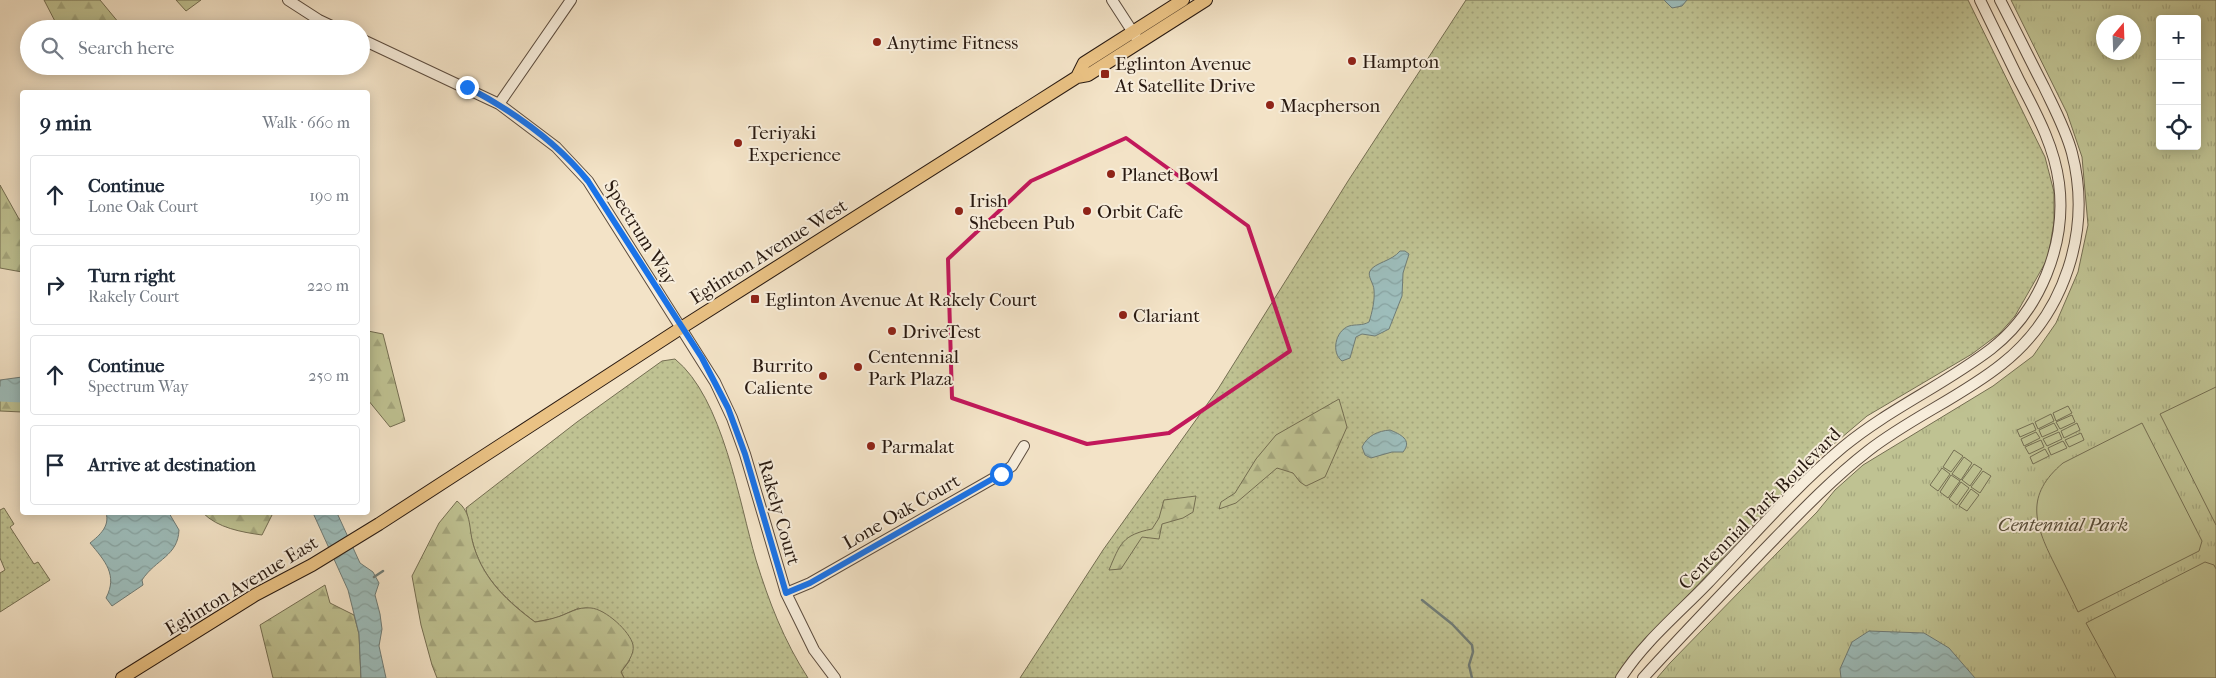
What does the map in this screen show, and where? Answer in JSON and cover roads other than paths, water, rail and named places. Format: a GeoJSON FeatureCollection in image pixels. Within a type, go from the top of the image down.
{"type":"FeatureCollection","features":[{"type":"Feature","properties":{"kind":"main road","name":"Eglinton Avenue West"},"geometry":{"type":"LineString","coordinates":[[379,524],[681,328],[1078,77],[1088,75],[1183,0]]}},
{"type":"Feature","properties":{"kind":"main road","name":"Eglinton Avenue West"},"geometry":{"type":"LineString","coordinates":[[1136,37],[1206,0]]}},
{"type":"Feature","properties":{"kind":"main road","name":"Eglinton Avenue East"},"geometry":{"type":"LineString","coordinates":[[122,678],[255,596],[312,565],[379,524]]}},
{"type":"Feature","properties":{"kind":"street"},"geometry":{"type":"LineString","coordinates":[[288,0],[319,20]]}},
{"type":"Feature","properties":{"kind":"street"},"geometry":{"type":"LineString","coordinates":[[499,104],[571,0]]}},
{"type":"Feature","properties":{"kind":"street"},"geometry":{"type":"LineString","coordinates":[[1112,0],[1136,37]]}},
{"type":"Feature","properties":{"kind":"street","name":"Centennial Park Boulevard"},"geometry":{"type":"LineString","coordinates":[[1621,678],[1653,640],[1830,458],[1865,429],[1993,348],[2013,328],[2038,293],[2049,268],[2058,235],[2060,200],[2056,167],[2042,125],[1980,0]]}},
{"type":"Feature","properties":{"kind":"street","name":"Centennial Park Boulevard"},"geometry":{"type":"LineString","coordinates":[[1643,678],[1840,473],[1882,440],[2002,364],[2028,339],[2042,321],[2059,293],[2072,257],[2077,234],[2079,201],[2075,169],[2066,134],[2000,0]]}},
{"type":"Feature","properties":{"kind":"street","name":"Spectrum Way"},"geometry":{"type":"LineString","coordinates":[[370,43],[499,104],[549,141],[588,181],[681,328]]}},
{"type":"Feature","properties":{"kind":"street","name":"Rakely Court"},"geometry":{"type":"LineString","coordinates":[[681,328],[702,358],[732,418],[753,480],[786,593],[814,650],[836,678]]}},
{"type":"Feature","properties":{"kind":"street","name":"Lone Oak Court"},"geometry":{"type":"LineString","coordinates":[[786,593],[810,583],[1001,474],[1012,466],[1024,446]]}},
{"type":"Feature","properties":{"kind":"water"},"geometry":{"type":"Polygon","coordinates":[[[1664,0],[1687,0],[1682,6],[1672,8],[1664,0]]]}},
{"type":"Feature","properties":{"kind":"water"},"geometry":{"type":"Polygon","coordinates":[[[1400,251],[1405,251],[1409,254],[1403,273],[1402,296],[1389,329],[1375,336],[1362,334],[1356,337],[1350,358],[1342,361],[1336,353],[1336,342],[1340,332],[1349,326],[1369,322],[1374,294],[1374,288],[1369,275],[1370,271],[1400,251]]]}},
{"type":"Feature","properties":{"kind":"water"},"geometry":{"type":"Polygon","coordinates":[[[20,377],[20,394],[0,396],[0,380],[20,377]]]}},
{"type":"Feature","properties":{"kind":"water"},"geometry":{"type":"Polygon","coordinates":[[[1390,430],[1406,441],[1406,448],[1403,452],[1392,452],[1371,458],[1365,455],[1362,447],[1367,439],[1381,431],[1390,430]]]}},
{"type":"Feature","properties":{"kind":"water"},"geometry":{"type":"Polygon","coordinates":[[[106,515],[170,515],[179,530],[175,546],[142,580],[143,585],[112,606],[106,598],[111,582],[108,569],[101,556],[90,543],[101,533],[106,515]]]}},
{"type":"Feature","properties":{"kind":"water"},"geometry":{"type":"Polygon","coordinates":[[[314,515],[338,515],[360,563],[373,572],[379,583],[375,595],[382,629],[379,646],[386,678],[361,678],[359,634],[348,590],[314,515]]]}},
{"type":"Feature","properties":{"kind":"water"},"geometry":{"type":"Polygon","coordinates":[[[1869,631],[1924,633],[1949,648],[1975,678],[1841,678],[1840,669],[1852,642],[1869,631]]]}},
{"type":"Feature","properties":{"kind":"waterway"},"geometry":{"type":"LineString","coordinates":[[0,394],[20,395]]}},
{"type":"Feature","properties":{"kind":"waterway"},"geometry":{"type":"LineString","coordinates":[[374,577],[383,571]]}},
{"type":"Feature","properties":{"kind":"waterway"},"geometry":{"type":"LineString","coordinates":[[1422,600],[1452,624],[1472,645],[1473,652],[1469,665],[1472,678]]}},
{"type":"Feature","properties":{"kind":"place","name":"Anytime Fitness"},"geometry":{"type":"Point","coordinates":[877,42]}},
{"type":"Feature","properties":{"kind":"place","name":"Hampton"},"geometry":{"type":"Point","coordinates":[1352,61]}},
{"type":"Feature","properties":{"kind":"place","name":"Eglinton Avenue At Satellite Drive"},"geometry":{"type":"Point","coordinates":[1105,74]}},
{"type":"Feature","properties":{"kind":"place","name":"Macpherson"},"geometry":{"type":"Point","coordinates":[1270,105]}},
{"type":"Feature","properties":{"kind":"place","name":"Teriyaki Experience"},"geometry":{"type":"Point","coordinates":[738,143]}},
{"type":"Feature","properties":{"kind":"place","name":"Planet Bowl"},"geometry":{"type":"Point","coordinates":[1111,174]}},
{"type":"Feature","properties":{"kind":"place","name":"Irish Shebeen Pub"},"geometry":{"type":"Point","coordinates":[959,211]}},
{"type":"Feature","properties":{"kind":"place","name":"Orbit Cafe"},"geometry":{"type":"Point","coordinates":[1087,211]}},
{"type":"Feature","properties":{"kind":"place","name":"Eglinton Avenue At Rakely Court"},"geometry":{"type":"Point","coordinates":[755,299]}},
{"type":"Feature","properties":{"kind":"place","name":"Clariant"},"geometry":{"type":"Point","coordinates":[1123,315]}},
{"type":"Feature","properties":{"kind":"place","name":"DriveTest"},"geometry":{"type":"Point","coordinates":[892,331]}},
{"type":"Feature","properties":{"kind":"place","name":"Centennial Park Plaza"},"geometry":{"type":"Point","coordinates":[858,367]}},
{"type":"Feature","properties":{"kind":"place","name":"Burrito Caliente"},"geometry":{"type":"Point","coordinates":[823,376]}},
{"type":"Feature","properties":{"kind":"place","name":"Parmalat"},"geometry":{"type":"Point","coordinates":[871,446]}},
{"type":"Feature","properties":{"kind":"park label","name":"Centennial Park"},"geometry":{"type":"Point","coordinates":[2063,524]}}]}
